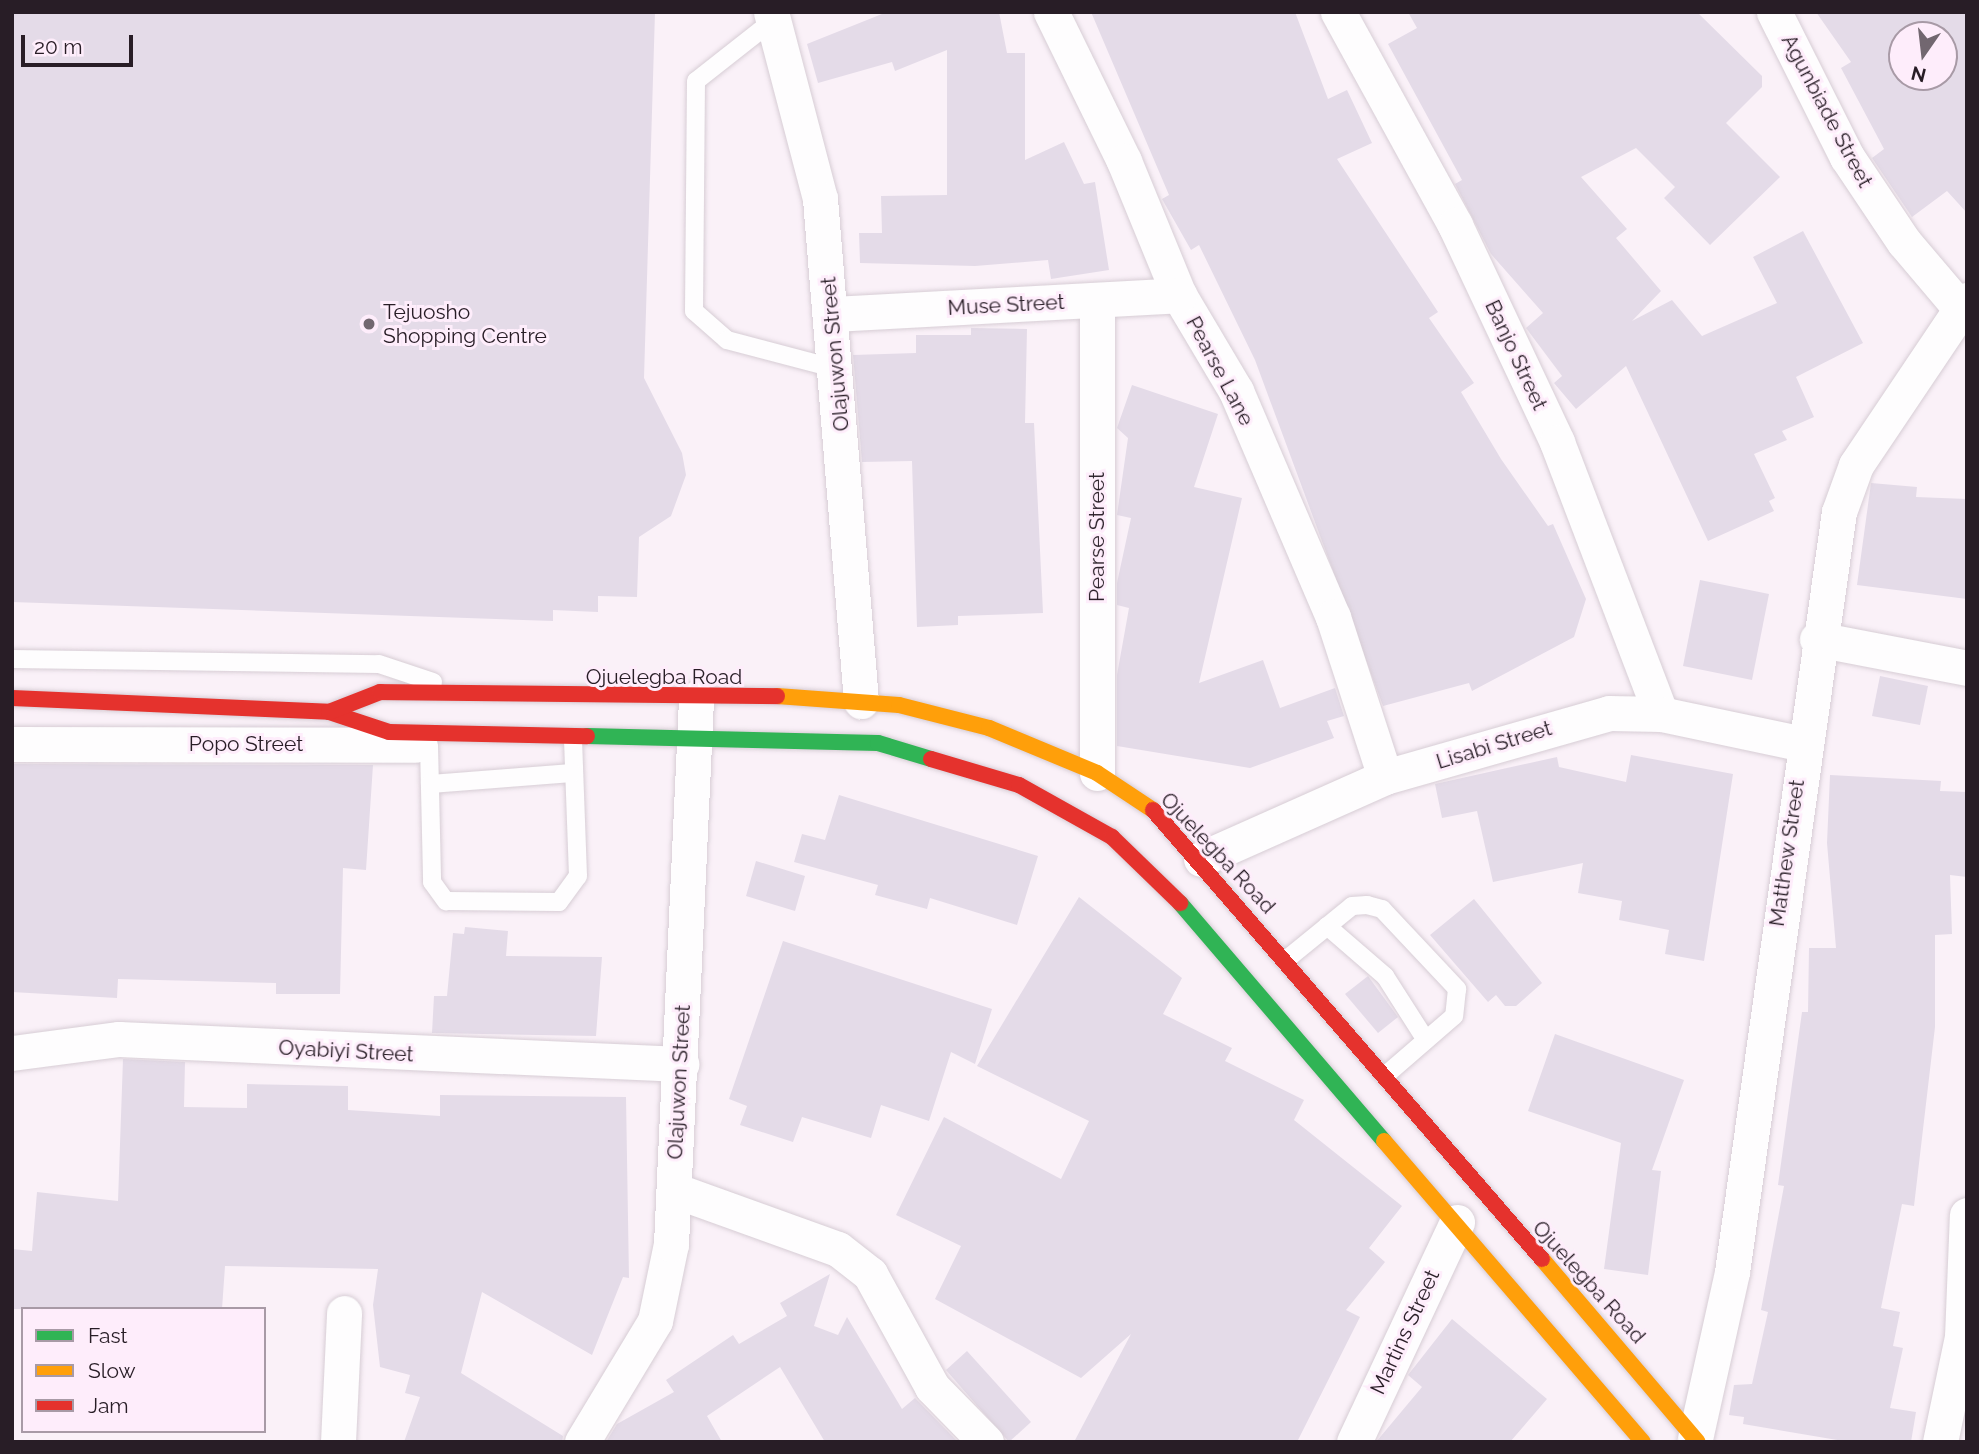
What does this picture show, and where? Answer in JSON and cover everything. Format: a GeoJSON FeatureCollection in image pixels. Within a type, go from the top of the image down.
{"type":"FeatureCollection","features":[{"type":"Feature","properties":{"kind":"main road","name":"Ojuelegba Road"},"geometry":{"type":"LineString","coordinates":[[329,712],[380,692],[461,696],[861,701],[989,728],[1097,773],[1155,812],[1201,859],[1696,1440]]}},
{"type":"Feature","properties":{"kind":"main road","name":"Ojuelegba Road"},"geometry":{"type":"LineString","coordinates":[[12,698],[329,712],[388,732],[894,745],[1018,785],[1112,837],[1170,891],[1457,1222],[1643,1442]]}},
{"type":"Feature","properties":{"kind":"street","name":"Pearse Lane"},"geometry":{"type":"LineString","coordinates":[[1051,12],[1124,161],[1179,295],[1236,391],[1333,617],[1385,777]]}},
{"type":"Feature","properties":{"kind":"street","name":"Banjo Street"},"geometry":{"type":"LineString","coordinates":[[1338,12],[1455,225],[1557,442],[1661,713]]}},
{"type":"Feature","properties":{"kind":"street","name":"Agunbiade Street"},"geometry":{"type":"LineString","coordinates":[[1774,12],[1847,157],[1905,243],[1963,304]]}},
{"type":"Feature","properties":{"kind":"street","name":"Olajuwon Street"},"geometry":{"type":"LineString","coordinates":[[771,17],[820,199],[837,369],[861,701]]}},
{"type":"Feature","properties":{"kind":"street","name":"Muse Street"},"geometry":{"type":"LineString","coordinates":[[832,314],[1179,295]]}},
{"type":"Feature","properties":{"kind":"street","name":"Pearse Street"},"geometry":{"type":"LineString","coordinates":[[1097,301],[1097,773]]}},
{"type":"Feature","properties":{"kind":"street","name":"Matthew Street"},"geometry":{"type":"LineString","coordinates":[[1696,1440],[1732,1272],[1802,744],[1839,512],[1856,464],[1963,304]]}},
{"type":"Feature","properties":{"kind":"street"},"geometry":{"type":"LineString","coordinates":[[1817,639],[1967,668]]}},
{"type":"Feature","properties":{"kind":"street","name":"Olajuwon Street"},"geometry":{"type":"LineString","coordinates":[[582,1442],[655,1321],[671,1244],[696,699]]}},
{"type":"Feature","properties":{"kind":"street","name":"Lisabi Street"},"geometry":{"type":"LineString","coordinates":[[1201,859],[1385,777],[1609,713],[1661,713],[1802,744]]}},
{"type":"Feature","properties":{"kind":"street","name":"Popo Street"},"geometry":{"type":"LineString","coordinates":[[12,744],[429,745],[477,733]]}},
{"type":"Feature","properties":{"kind":"street","name":"Oyabiyi Street"},"geometry":{"type":"LineString","coordinates":[[12,1053],[120,1039],[681,1064]]}},
{"type":"Feature","properties":{"kind":"street"},"geometry":{"type":"LineString","coordinates":[[674,1190],[838,1249],[870,1274],[932,1387],[986,1442]]}},
{"type":"Feature","properties":{"kind":"street"},"geometry":{"type":"LineString","coordinates":[[1940,1442],[1962,1338],[1967,1215]]}},
{"type":"Feature","properties":{"kind":"street","name":"Martins Street"},"geometry":{"type":"LineString","coordinates":[[1354,1442],[1457,1222]]}},
{"type":"Feature","properties":{"kind":"street"},"geometry":{"type":"LineString","coordinates":[[338,1442],[344,1313]]}},
{"type":"Feature","properties":{"kind":"lane"},"geometry":{"type":"LineString","coordinates":[[771,17],[696,81],[694,311],[727,340],[837,369]]}},
{"type":"Feature","properties":{"kind":"lane"},"geometry":{"type":"LineString","coordinates":[[12,659],[379,664],[461,696]]}},
{"type":"Feature","properties":{"kind":"lane"},"geometry":{"type":"LineString","coordinates":[[429,745],[432,882],[446,901],[559,902],[578,876],[573,737]]}},
{"type":"Feature","properties":{"kind":"lane"},"geometry":{"type":"LineString","coordinates":[[430,784],[573,773]]}},
{"type":"Feature","properties":{"kind":"lane"},"geometry":{"type":"LineString","coordinates":[[1287,960],[1352,906],[1382,909],[1457,989],[1454,1016],[1386,1075]]}},
{"type":"Feature","properties":{"kind":"lane"},"geometry":{"type":"LineString","coordinates":[[1327,926],[1385,976],[1426,1040]]}},
{"type":"Feature","properties":{"kind":"building","name":"Tejuosho Shopping Centre"},"geometry":{"type":"Polygon","coordinates":[[[12,12],[655,12],[644,378],[682,453],[686,475],[671,516],[639,537],[637,597],[598,596],[598,612],[553,610],[553,621],[12,602],[12,12]]]}},
{"type":"Feature","properties":{"kind":"building"},"geometry":{"type":"Polygon","coordinates":[[[887,12],[999,12],[1007,53],[1025,53],[1025,160],[1064,142],[1084,184],[1095,182],[1109,270],[1051,279],[1048,260],[975,266],[860,263],[859,233],[882,233],[881,196],[947,195],[947,50],[895,71],[892,62],[818,83],[807,44],[887,12]]]}},
{"type":"Feature","properties":{"kind":"building"},"geometry":{"type":"Polygon","coordinates":[[[1091,12],[1295,12],[1328,99],[1347,90],[1372,143],[1337,159],[1438,312],[1429,318],[1474,383],[1461,392],[1501,459],[1548,526],[1553,524],[1586,599],[1574,637],[1472,691],[1469,683],[1383,706],[1255,360],[1199,245],[1191,250],[1162,199],[1169,195],[1091,12]]]}},
{"type":"Feature","properties":{"kind":"building"},"geometry":{"type":"Polygon","coordinates":[[[1408,12],[1697,12],[1762,76],[1762,87],[1726,123],[1780,177],[1710,245],[1664,198],[1675,187],[1636,148],[1581,177],[1627,229],[1616,238],[1661,291],[1632,321],[1672,300],[1702,336],[1777,303],[1753,257],[1803,231],[1863,343],[1796,377],[1814,417],[1782,431],[1787,440],[1754,454],[1775,498],[1769,501],[1774,511],[1708,541],[1626,366],[1576,409],[1554,383],[1562,376],[1526,328],[1543,313],[1491,254],[1455,184],[1462,180],[1388,44],[1417,28],[1408,12]]]}},
{"type":"Feature","properties":{"kind":"building"},"geometry":{"type":"Polygon","coordinates":[[[1816,12],[1967,12],[1967,213],[1947,191],[1912,217],[1872,158],[1884,149],[1841,68],[1851,62],[1816,12]]]}},
{"type":"Feature","properties":{"kind":"building"},"geometry":{"type":"Polygon","coordinates":[[[971,328],[1027,329],[1025,423],[1034,423],[1043,613],[958,616],[958,625],[917,627],[912,461],[862,462],[853,355],[916,353],[916,335],[971,335],[971,328]]]}},
{"type":"Feature","properties":{"kind":"building"},"geometry":{"type":"Polygon","coordinates":[[[1132,385],[1218,414],[1194,487],[1242,498],[1199,683],[1263,660],[1280,708],[1335,688],[1344,716],[1327,721],[1334,738],[1250,768],[1117,746],[1117,675],[1129,608],[1117,605],[1117,583],[1131,518],[1117,515],[1128,438],[1117,428],[1132,385]]]}},
{"type":"Feature","properties":{"kind":"building"},"geometry":{"type":"Polygon","coordinates":[[[1871,483],[1917,487],[1916,497],[1967,499],[1967,599],[1857,585],[1871,483]]]}},
{"type":"Feature","properties":{"kind":"building"},"geometry":{"type":"Polygon","coordinates":[[[1700,580],[1769,594],[1752,680],[1683,666],[1700,580]]]}},
{"type":"Feature","properties":{"kind":"building"},"geometry":{"type":"Polygon","coordinates":[[[1880,676],[1928,686],[1920,725],[1872,716],[1880,676]]]}},
{"type":"Feature","properties":{"kind":"building"},"geometry":{"type":"Polygon","coordinates":[[[1631,755],[1733,774],[1704,961],[1665,954],[1669,930],[1619,920],[1622,901],[1578,893],[1583,863],[1493,882],[1477,811],[1442,818],[1435,784],[1557,757],[1559,767],[1626,782],[1631,755]]]}},
{"type":"Feature","properties":{"kind":"building"},"geometry":{"type":"Polygon","coordinates":[[[12,764],[373,765],[366,870],[343,868],[340,994],[276,994],[276,983],[118,979],[117,998],[12,992],[12,764]]]}},
{"type":"Feature","properties":{"kind":"building"},"geometry":{"type":"Polygon","coordinates":[[[1830,775],[1941,781],[1940,791],[1967,792],[1967,877],[1950,875],[1952,934],[1935,935],[1935,1027],[1914,1206],[1902,1204],[1881,1308],[1900,1312],[1893,1346],[1903,1348],[1890,1408],[1916,1412],[1911,1442],[1849,1442],[1743,1424],[1744,1417],[1729,1415],[1734,1385],[1752,1384],[1768,1312],[1761,1310],[1784,1186],[1778,1185],[1802,1012],[1808,1012],[1809,948],[1836,948],[1827,843],[1830,775]]]}},
{"type":"Feature","properties":{"kind":"building"},"geometry":{"type":"Polygon","coordinates":[[[839,795],[1038,856],[1017,925],[930,898],[927,909],[875,895],[878,885],[794,862],[802,834],[825,840],[839,795]]]}},
{"type":"Feature","properties":{"kind":"building"},"geometry":{"type":"Polygon","coordinates":[[[756,861],[805,876],[795,911],[746,896],[756,861]]]}},
{"type":"Feature","properties":{"kind":"building"},"geometry":{"type":"Polygon","coordinates":[[[1079,897],[1182,978],[1163,1014],[1232,1048],[1225,1061],[1304,1100],[1294,1120],[1402,1206],[1369,1248],[1385,1262],[1346,1310],[1360,1317],[1297,1442],[1074,1442],[1131,1334],[1081,1378],[935,1299],[961,1246],[896,1215],[944,1117],[1061,1179],[1089,1121],[977,1066],[1079,897]]]}},
{"type":"Feature","properties":{"kind":"building"},"geometry":{"type":"Polygon","coordinates":[[[1474,899],[1542,983],[1516,1006],[1505,1006],[1496,995],[1488,1002],[1430,935],[1474,899]]]}},
{"type":"Feature","properties":{"kind":"building"},"geometry":{"type":"Polygon","coordinates":[[[465,927],[508,931],[506,956],[602,957],[596,1036],[432,1033],[434,996],[447,996],[453,933],[464,934],[465,927]]]}},
{"type":"Feature","properties":{"kind":"building"},"geometry":{"type":"Polygon","coordinates":[[[783,941],[992,1009],[975,1064],[951,1052],[929,1121],[881,1105],[871,1138],[802,1117],[793,1142],[740,1125],[747,1106],[729,1099],[783,941]]]}},
{"type":"Feature","properties":{"kind":"building"},"geometry":{"type":"Polygon","coordinates":[[[1368,976],[1398,1017],[1378,1033],[1345,994],[1368,976]]]}},
{"type":"Feature","properties":{"kind":"building"},"geometry":{"type":"Polygon","coordinates":[[[1555,1034],[1684,1080],[1652,1170],[1661,1171],[1648,1275],[1604,1269],[1621,1143],[1528,1111],[1555,1034]]]}},
{"type":"Feature","properties":{"kind":"building"},"geometry":{"type":"Polygon","coordinates":[[[123,1059],[185,1062],[184,1107],[247,1108],[247,1084],[348,1086],[348,1110],[440,1116],[440,1095],[626,1097],[629,1278],[623,1277],[592,1355],[482,1292],[461,1373],[563,1436],[562,1442],[404,1442],[420,1397],[405,1393],[410,1375],[380,1367],[373,1305],[378,1269],[225,1266],[222,1307],[12,1309],[12,1249],[32,1251],[37,1192],[118,1201],[123,1059]]]}},
{"type":"Feature","properties":{"kind":"building"},"geometry":{"type":"Polygon","coordinates":[[[830,1274],[814,1326],[838,1335],[847,1317],[902,1409],[915,1398],[958,1442],[825,1442],[780,1367],[707,1416],[722,1442],[606,1442],[617,1424],[674,1392],[666,1380],[733,1335],[739,1344],[787,1316],[780,1303],[830,1274]]]}},
{"type":"Feature","properties":{"kind":"building"},"geometry":{"type":"Polygon","coordinates":[[[1452,1319],[1547,1399],[1510,1442],[1376,1442],[1422,1387],[1408,1375],[1452,1319]]]}},
{"type":"Feature","properties":{"kind":"building"},"geometry":{"type":"Polygon","coordinates":[[[967,1351],[1031,1422],[1009,1442],[946,1370],[967,1351]]]}},
{"type":"Feature","properties":{"kind":"traffic: fast"},"geometry":{"type":"LineString","coordinates":[[587,736],[878,743],[931,759]]}},
{"type":"Feature","properties":{"kind":"traffic: fast"},"geometry":{"type":"LineString","coordinates":[[1180,903],[1384,1141]]}},
{"type":"Feature","properties":{"kind":"traffic: slow"},"geometry":{"type":"LineString","coordinates":[[777,696],[899,705],[989,728],[1097,773],[1153,810]]}},
{"type":"Feature","properties":{"kind":"traffic: slow"},"geometry":{"type":"LineString","coordinates":[[1384,1141],[1643,1442]]}},
{"type":"Feature","properties":{"kind":"traffic: slow"},"geometry":{"type":"LineString","coordinates":[[1542,1259],[1698,1442]]}},
{"type":"Feature","properties":{"kind":"traffic: jam"},"geometry":{"type":"LineString","coordinates":[[329,712],[380,692],[777,696]]}},
{"type":"Feature","properties":{"kind":"traffic: jam"},"geometry":{"type":"LineString","coordinates":[[12,698],[329,712],[389,732],[587,736]]}},
{"type":"Feature","properties":{"kind":"traffic: jam"},"geometry":{"type":"LineString","coordinates":[[931,759],[1019,785],[1112,837],[1180,903]]}},
{"type":"Feature","properties":{"kind":"traffic: jam"},"geometry":{"type":"LineString","coordinates":[[1153,810],[1542,1259]]}},
{"type":"Feature","properties":{"kind":"place","name":"Tejuosho Shopping Centre"},"geometry":{"type":"Point","coordinates":[369,324]}}]}
